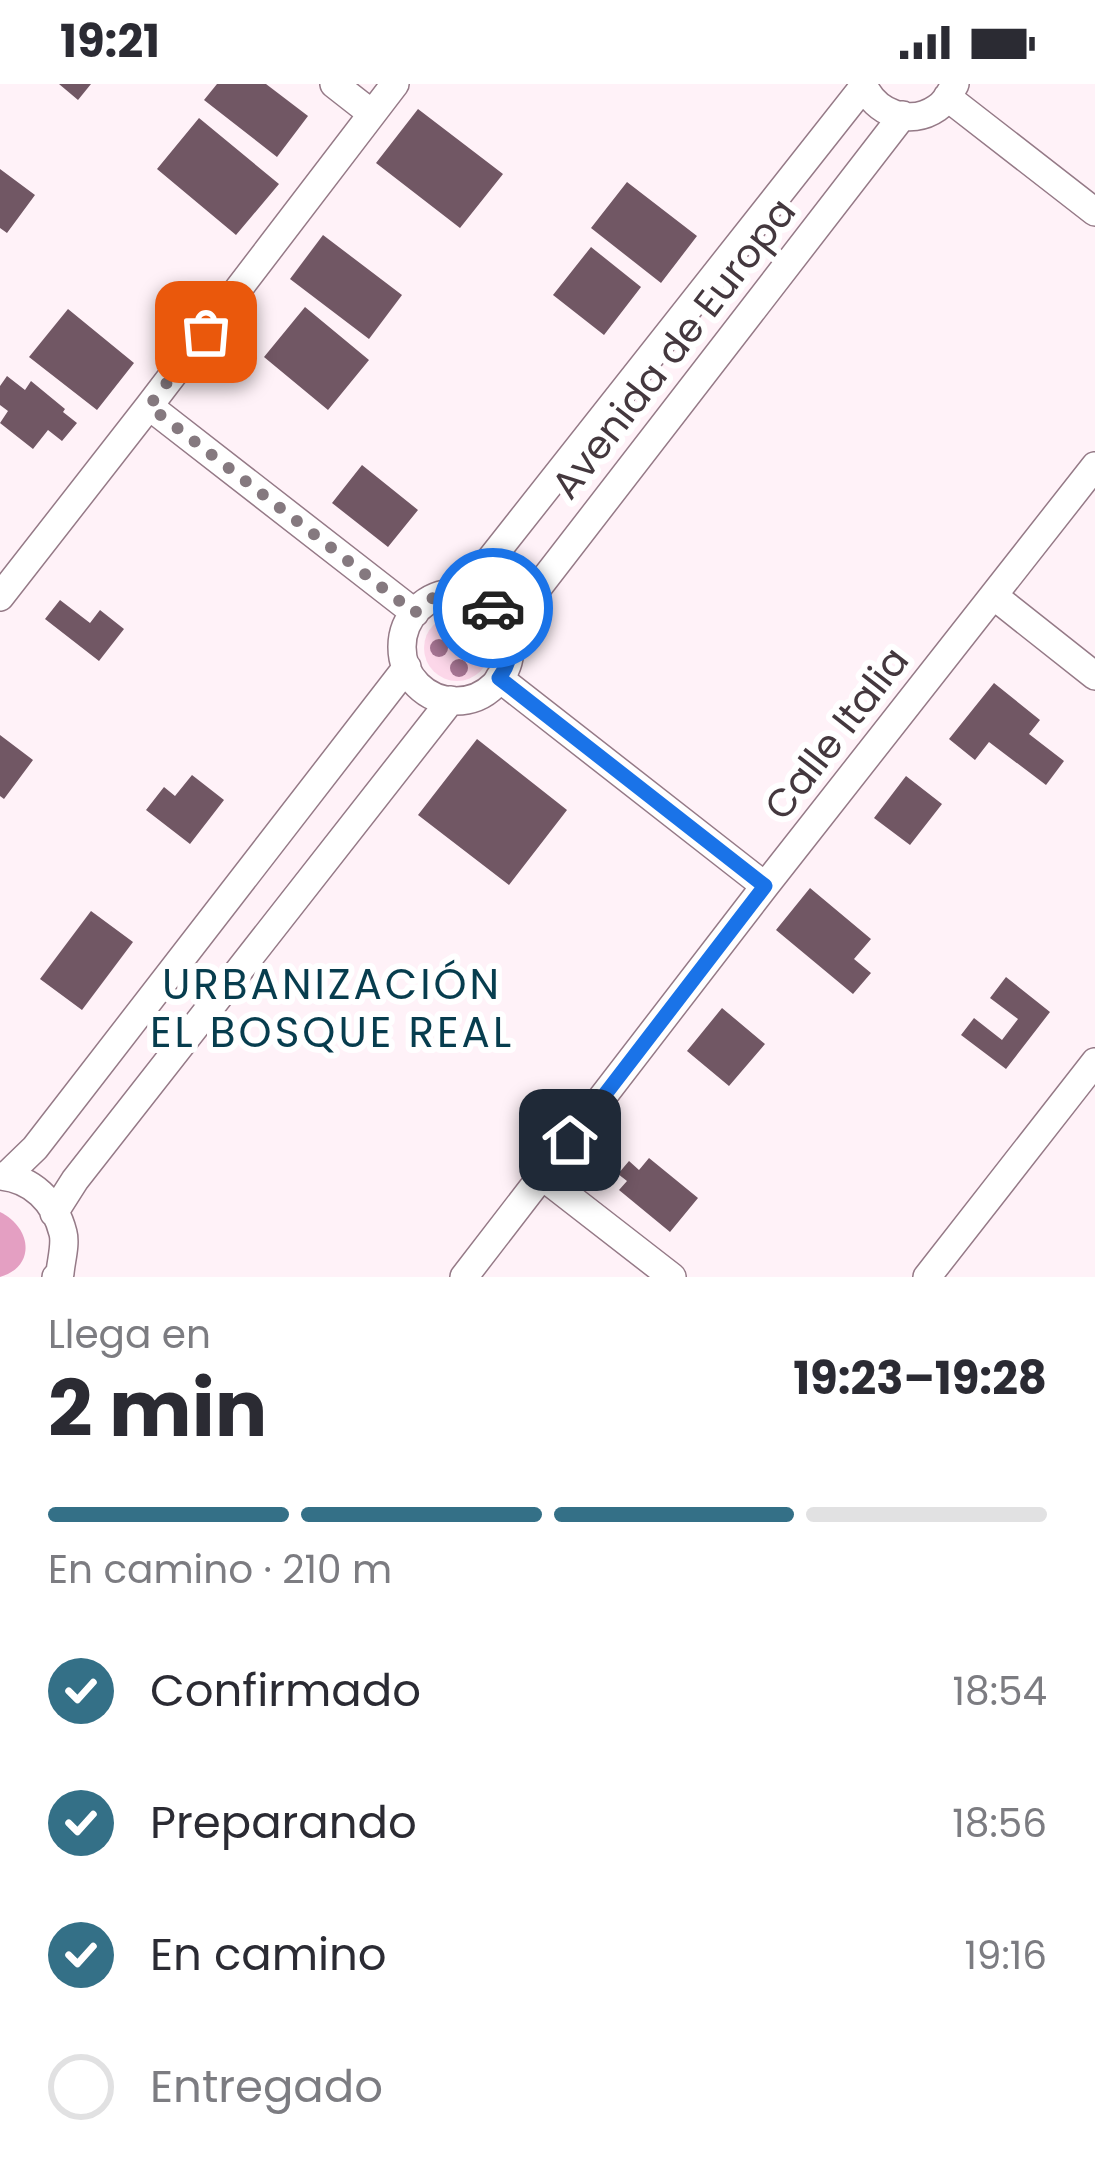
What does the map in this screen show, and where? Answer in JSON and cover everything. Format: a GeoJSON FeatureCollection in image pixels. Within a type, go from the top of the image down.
{"type":"FeatureCollection","features":[{"type":"Feature","properties":{"kind":"street"},"geometry":{"type":"LineString","coordinates":[[334,84],[371,113]]}},
{"type":"Feature","properties":{"kind":"street"},"geometry":{"type":"LineString","coordinates":[[0,597],[394,84]]}},
{"type":"Feature","properties":{"kind":"street"},"geometry":{"type":"LineString","coordinates":[[864,85],[869,98],[890,113],[916,117],[940,107],[951,90],[1095,212]]}},
{"type":"Feature","properties":{"kind":"street","name":"Avenida de Europa"},"geometry":{"type":"LineString","coordinates":[[463,594],[864,85]]}},
{"type":"Feature","properties":{"kind":"street","name":"Avenida de Europa"},"geometry":{"type":"LineString","coordinates":[[506,629],[903,115]]}},
{"type":"Feature","properties":{"kind":"street"},"geometry":{"type":"LineString","coordinates":[[149,406],[415,613]]}},
{"type":"Feature","properties":{"kind":"street","name":"Calle Italia"},"geometry":{"type":"LineString","coordinates":[[464,1277],[1095,466]]}},
{"type":"Feature","properties":{"kind":"street"},"geometry":{"type":"LineString","coordinates":[[448,592],[463,594],[477,596],[499,613],[511,639],[507,668],[490,690],[464,701],[435,698],[412,681],[401,654],[405,626],[422,603],[448,592]]}},
{"type":"Feature","properties":{"kind":"street"},"geometry":{"type":"LineString","coordinates":[[994,596],[1095,676]]}},
{"type":"Feature","properties":{"kind":"street"},"geometry":{"type":"LineString","coordinates":[[3,1176],[35,1148],[407,667]]}},
{"type":"Feature","properties":{"kind":"street"},"geometry":{"type":"LineString","coordinates":[[499,678],[765,886]]}},
{"type":"Feature","properties":{"kind":"street"},"geometry":{"type":"LineString","coordinates":[[54,1213],[451,700]]}},
{"type":"Feature","properties":{"kind":"street"},"geometry":{"type":"LineString","coordinates":[[927,1277],[1095,1062]]}},
{"type":"Feature","properties":{"kind":"street"},"geometry":{"type":"LineString","coordinates":[[3,1176],[19,1178],[49,1201],[64,1235],[64,1272]]}},
{"type":"Feature","properties":{"kind":"street"},"geometry":{"type":"LineString","coordinates":[[542,1176],[672,1277]]}},
{"type":"Feature","properties":{"kind":"shaded area"},"geometry":{"type":"Polygon","coordinates":[[[457,615],[481,624],[490,648],[481,672],[457,681],[433,672],[424,648],[433,624],[457,615]]]}},
{"type":"Feature","properties":{"kind":"shaded area"},"geometry":{"type":"Polygon","coordinates":[[[0,1212],[18,1227],[26,1246],[20,1264],[0,1277],[0,1212]]]}},
{"type":"Feature","properties":{"kind":"building"},"geometry":{"type":"Polygon","coordinates":[[[59,84],[91,84],[78,100],[59,84]]]}},
{"type":"Feature","properties":{"kind":"building"},"geometry":{"type":"Polygon","coordinates":[[[217,84],[266,84],[308,116],[277,157],[204,100],[217,84]]]}},
{"type":"Feature","properties":{"kind":"building"},"geometry":{"type":"Polygon","coordinates":[[[418,109],[503,174],[460,228],[376,163],[418,109]]]}},
{"type":"Feature","properties":{"kind":"building"},"geometry":{"type":"Polygon","coordinates":[[[199,118],[279,184],[236,235],[157,169],[199,118]]]}},
{"type":"Feature","properties":{"kind":"building"},"geometry":{"type":"Polygon","coordinates":[[[0,169],[35,195],[7,233],[0,228],[0,169]]]}},
{"type":"Feature","properties":{"kind":"building"},"geometry":{"type":"Polygon","coordinates":[[[627,182],[697,236],[661,283],[591,228],[627,182]]]}},
{"type":"Feature","properties":{"kind":"building"},"geometry":{"type":"Polygon","coordinates":[[[323,235],[402,295],[369,339],[290,279],[323,235]]]}},
{"type":"Feature","properties":{"kind":"building"},"geometry":{"type":"Polygon","coordinates":[[[591,247],[641,287],[604,335],[553,295],[591,247]]]}},
{"type":"Feature","properties":{"kind":"building"},"geometry":{"type":"Polygon","coordinates":[[[305,307],[369,360],[328,410],[264,357],[305,307]]]}},
{"type":"Feature","properties":{"kind":"building"},"geometry":{"type":"Polygon","coordinates":[[[68,309],[134,363],[97,410],[29,357],[68,309]]]}},
{"type":"Feature","properties":{"kind":"building"},"geometry":{"type":"Polygon","coordinates":[[[7,376],[25,390],[31,381],[77,423],[62,441],[48,430],[33,449],[0,423],[8,411],[0,405],[0,386],[7,376]]]}},
{"type":"Feature","properties":{"kind":"building"},"geometry":{"type":"Polygon","coordinates":[[[362,465],[418,510],[388,547],[332,503],[362,465]]]}},
{"type":"Feature","properties":{"kind":"building"},"geometry":{"type":"Polygon","coordinates":[[[60,600],[90,623],[100,610],[124,629],[99,661],[45,619],[60,600]]]}},
{"type":"Feature","properties":{"kind":"building"},"geometry":{"type":"Polygon","coordinates":[[[994,683],[1040,720],[1029,734],[1064,761],[1046,785],[989,742],[975,760],[949,739],[994,683]]]}},
{"type":"Feature","properties":{"kind":"building"},"geometry":{"type":"Polygon","coordinates":[[[0,735],[33,760],[4,799],[0,796],[0,735]]]}},
{"type":"Feature","properties":{"kind":"building"},"geometry":{"type":"Polygon","coordinates":[[[477,739],[567,810],[509,885],[418,815],[477,739]]]}},
{"type":"Feature","properties":{"kind":"building"},"geometry":{"type":"Polygon","coordinates":[[[192,775],[224,800],[190,844],[146,810],[164,787],[175,796],[192,775]]]}},
{"type":"Feature","properties":{"kind":"building"},"geometry":{"type":"Polygon","coordinates":[[[906,776],[942,804],[910,845],[874,818],[906,776]]]}},
{"type":"Feature","properties":{"kind":"building"},"geometry":{"type":"Polygon","coordinates":[[[810,888],[871,939],[854,959],[871,973],[853,994],[776,930],[810,888]]]}},
{"type":"Feature","properties":{"kind":"building"},"geometry":{"type":"Polygon","coordinates":[[[91,911],[133,942],[82,1010],[40,979],[91,911]]]}},
{"type":"Feature","properties":{"kind":"building"},"geometry":{"type":"Polygon","coordinates":[[[1006,977],[1050,1012],[1006,1069],[961,1035],[974,1018],[1002,1040],[1018,1019],[990,998],[1006,977]]]}},
{"type":"Feature","properties":{"kind":"building"},"geometry":{"type":"Polygon","coordinates":[[[722,1008],[765,1044],[729,1086],[687,1051],[722,1008]]]}},
{"type":"Feature","properties":{"kind":"building"},"geometry":{"type":"Polygon","coordinates":[[[649,1158],[698,1198],[670,1232],[619,1190],[627,1181],[618,1174],[629,1161],[639,1170],[649,1158]]]}},
{"type":"Feature","properties":{"kind":"way so far"},"geometry":{"type":"LineString","coordinates":[[206,332],[149,406],[415,613],[422,603],[448,592],[477,596],[493,608]]}},
{"type":"Feature","properties":{"kind":"district","name":"URBANIZACIÓN EL BOSQUE REAL"},"geometry":{"type":"Point","coordinates":[332,1008]}},
{"type":"Feature","properties":{"kind":"route"},"geometry":{"type":"LineString","coordinates":[[493,608],[511,639],[507,668],[499,678],[765,886],[570,1140]]}}]}
